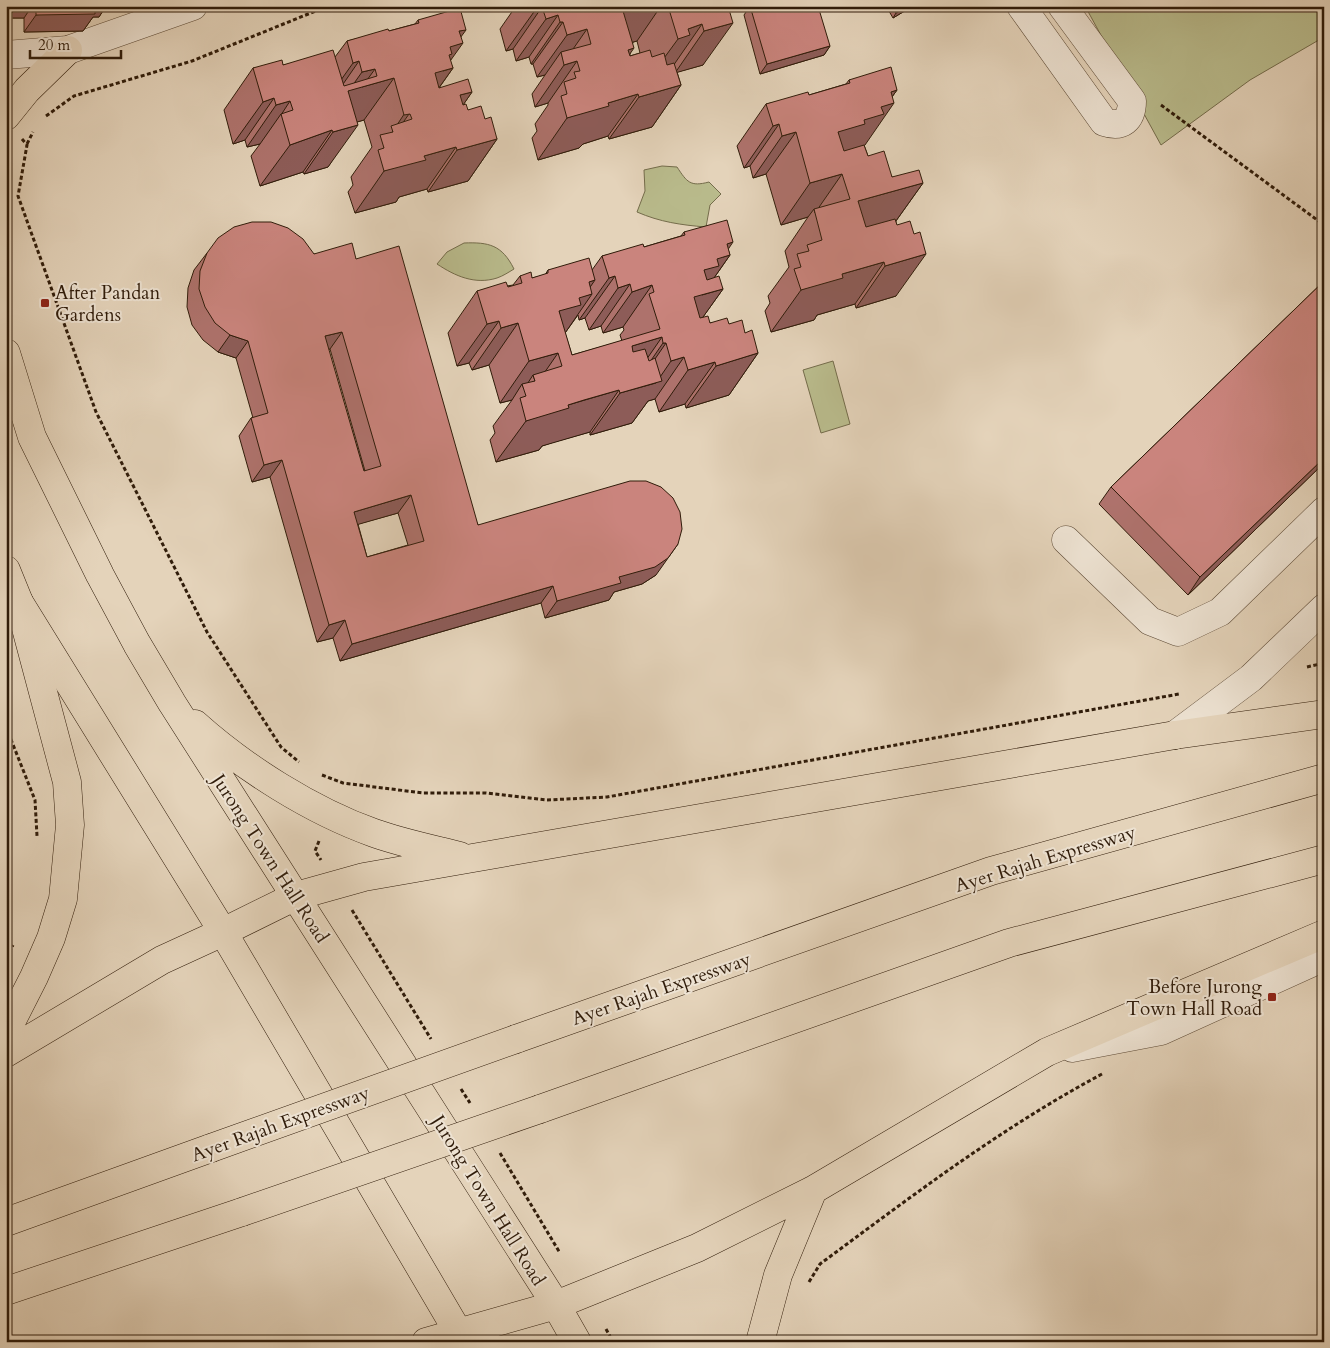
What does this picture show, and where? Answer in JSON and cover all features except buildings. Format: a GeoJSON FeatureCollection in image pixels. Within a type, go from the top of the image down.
{"type":"FeatureCollection","features":[{"type":"Feature","properties":{"kind":"main road"},"geometry":{"type":"LineString","coordinates":[[11,124],[27,90],[68,50]]}},
{"type":"Feature","properties":{"kind":"main road","name":"Jurong Town Hall Road"},"geometry":{"type":"LineString","coordinates":[[6,353],[32,437],[100,575],[137,644],[172,703],[556,1305],[577,1342]]}},
{"type":"Feature","properties":{"kind":"main road"},"geometry":{"type":"LineString","coordinates":[[6,570],[19,602],[67,782],[70,825],[63,899],[51,938],[34,977],[6,1032]]}},
{"type":"Feature","properties":{"kind":"main road"},"geometry":{"type":"LineString","coordinates":[[19,602],[223,932],[460,1339]]}},
{"type":"Feature","properties":{"kind":"main road"},"geometry":{"type":"LineString","coordinates":[[172,703],[217,744],[270,779],[331,815],[375,834],[468,858]]}},
{"type":"Feature","properties":{"kind":"main road"},"geometry":{"type":"LineString","coordinates":[[6,1053],[162,960],[296,896],[364,878],[468,858],[1175,736],[1324,714]]}},
{"type":"Feature","properties":{"kind":"main road","name":"Ayer Rajah Expressway"},"geometry":{"type":"LineString","coordinates":[[6,1222],[991,871],[1324,778]]}},
{"type":"Feature","properties":{"kind":"main road"},"geometry":{"type":"LineString","coordinates":[[6,1291],[540,1109],[1009,943],[1324,859]]}},
{"type":"Feature","properties":{"kind":"main road"},"geometry":{"type":"LineString","coordinates":[[426,1342],[460,1339],[585,1294],[697,1248],[813,1190],[1047,1052],[1324,934]]}},
{"type":"Feature","properties":{"kind":"main road"},"geometry":{"type":"LineString","coordinates":[[760,1342],[778,1275],[813,1190]]}},
{"type":"Feature","properties":{"kind":"street"},"geometry":{"type":"LineString","coordinates":[[6,55],[68,50],[193,6]]}},
{"type":"Feature","properties":{"kind":"street"},"geometry":{"type":"LineString","coordinates":[[1020,6],[1104,122],[1113,125],[1125,121],[1132,112],[1132,102],[1062,6]]}},
{"type":"Feature","properties":{"kind":"street"},"geometry":{"type":"LineString","coordinates":[[1066,540],[1150,622],[1178,632],[1220,612],[1324,511]]}},
{"type":"Feature","properties":{"kind":"street"},"geometry":{"type":"LineString","coordinates":[[1175,736],[1251,678],[1324,608]]}},
{"type":"Feature","properties":{"kind":"street"},"geometry":{"type":"LineString","coordinates":[[1047,1052],[1161,1031],[1311,963],[1324,947]]}},
{"type":"Feature","properties":{"kind":"path"},"geometry":{"type":"LineString","coordinates":[[39,121],[74,96],[192,61],[328,6]]}},
{"type":"Feature","properties":{"kind":"path"},"geometry":{"type":"LineString","coordinates":[[1132,102],[1160,105],[1324,225]]}},
{"type":"Feature","properties":{"kind":"path"},"geometry":{"type":"LineString","coordinates":[[11,124],[26,145]]}},
{"type":"Feature","properties":{"kind":"path"},"geometry":{"type":"LineString","coordinates":[[35,129],[26,145],[18,196],[96,412],[207,632],[281,747],[302,764]]}},
{"type":"Feature","properties":{"kind":"path"},"geometry":{"type":"LineString","coordinates":[[318,773],[343,783],[423,793],[486,793],[547,800],[608,796],[1185,693]]}},
{"type":"Feature","properties":{"kind":"path"},"geometry":{"type":"LineString","coordinates":[[6,727],[35,800],[38,844]]}},
{"type":"Feature","properties":{"kind":"path"},"geometry":{"type":"LineString","coordinates":[[315,851],[435,1047]]}},
{"type":"Feature","properties":{"kind":"path"},"geometry":{"type":"LineString","coordinates":[[6,958],[16,941]]}},
{"type":"Feature","properties":{"kind":"path"},"geometry":{"type":"LineString","coordinates":[[806,1287],[820,1264],[946,1170],[1053,1100],[1110,1070]]}},
{"type":"Feature","properties":{"kind":"path"},"geometry":{"type":"LineString","coordinates":[[456,1081],[472,1106]]}},
{"type":"Feature","properties":{"kind":"path"},"geometry":{"type":"LineString","coordinates":[[497,1149],[613,1342]]}},
{"type":"Feature","properties":{"kind":"green space"},"geometry":{"type":"Polygon","coordinates":[[[1085,6],[1324,6],[1324,37],[1250,80],[1161,145],[1085,6]]]}},
{"type":"Feature","properties":{"kind":"green space"},"geometry":{"type":"Polygon","coordinates":[[[662,166],[677,167],[690,182],[697,184],[709,182],[721,194],[710,205],[706,227],[671,222],[637,212],[645,191],[644,170],[662,166]]]}},
{"type":"Feature","properties":{"kind":"green space"},"geometry":{"type":"Polygon","coordinates":[[[464,243],[481,243],[494,247],[505,255],[514,269],[497,278],[473,280],[458,276],[437,264],[447,252],[464,243]]]}},
{"type":"Feature","properties":{"kind":"green space"},"geometry":{"type":"Polygon","coordinates":[[[833,361],[850,424],[821,433],[803,370],[833,361]]]}},
{"type":"Feature","properties":{"kind":"place","name":"After Pandan Gardens"},"geometry":{"type":"Point","coordinates":[45,303]}},
{"type":"Feature","properties":{"kind":"place","name":"Before Jurong Town Hall Road"},"geometry":{"type":"Point","coordinates":[1272,997]}}]}
